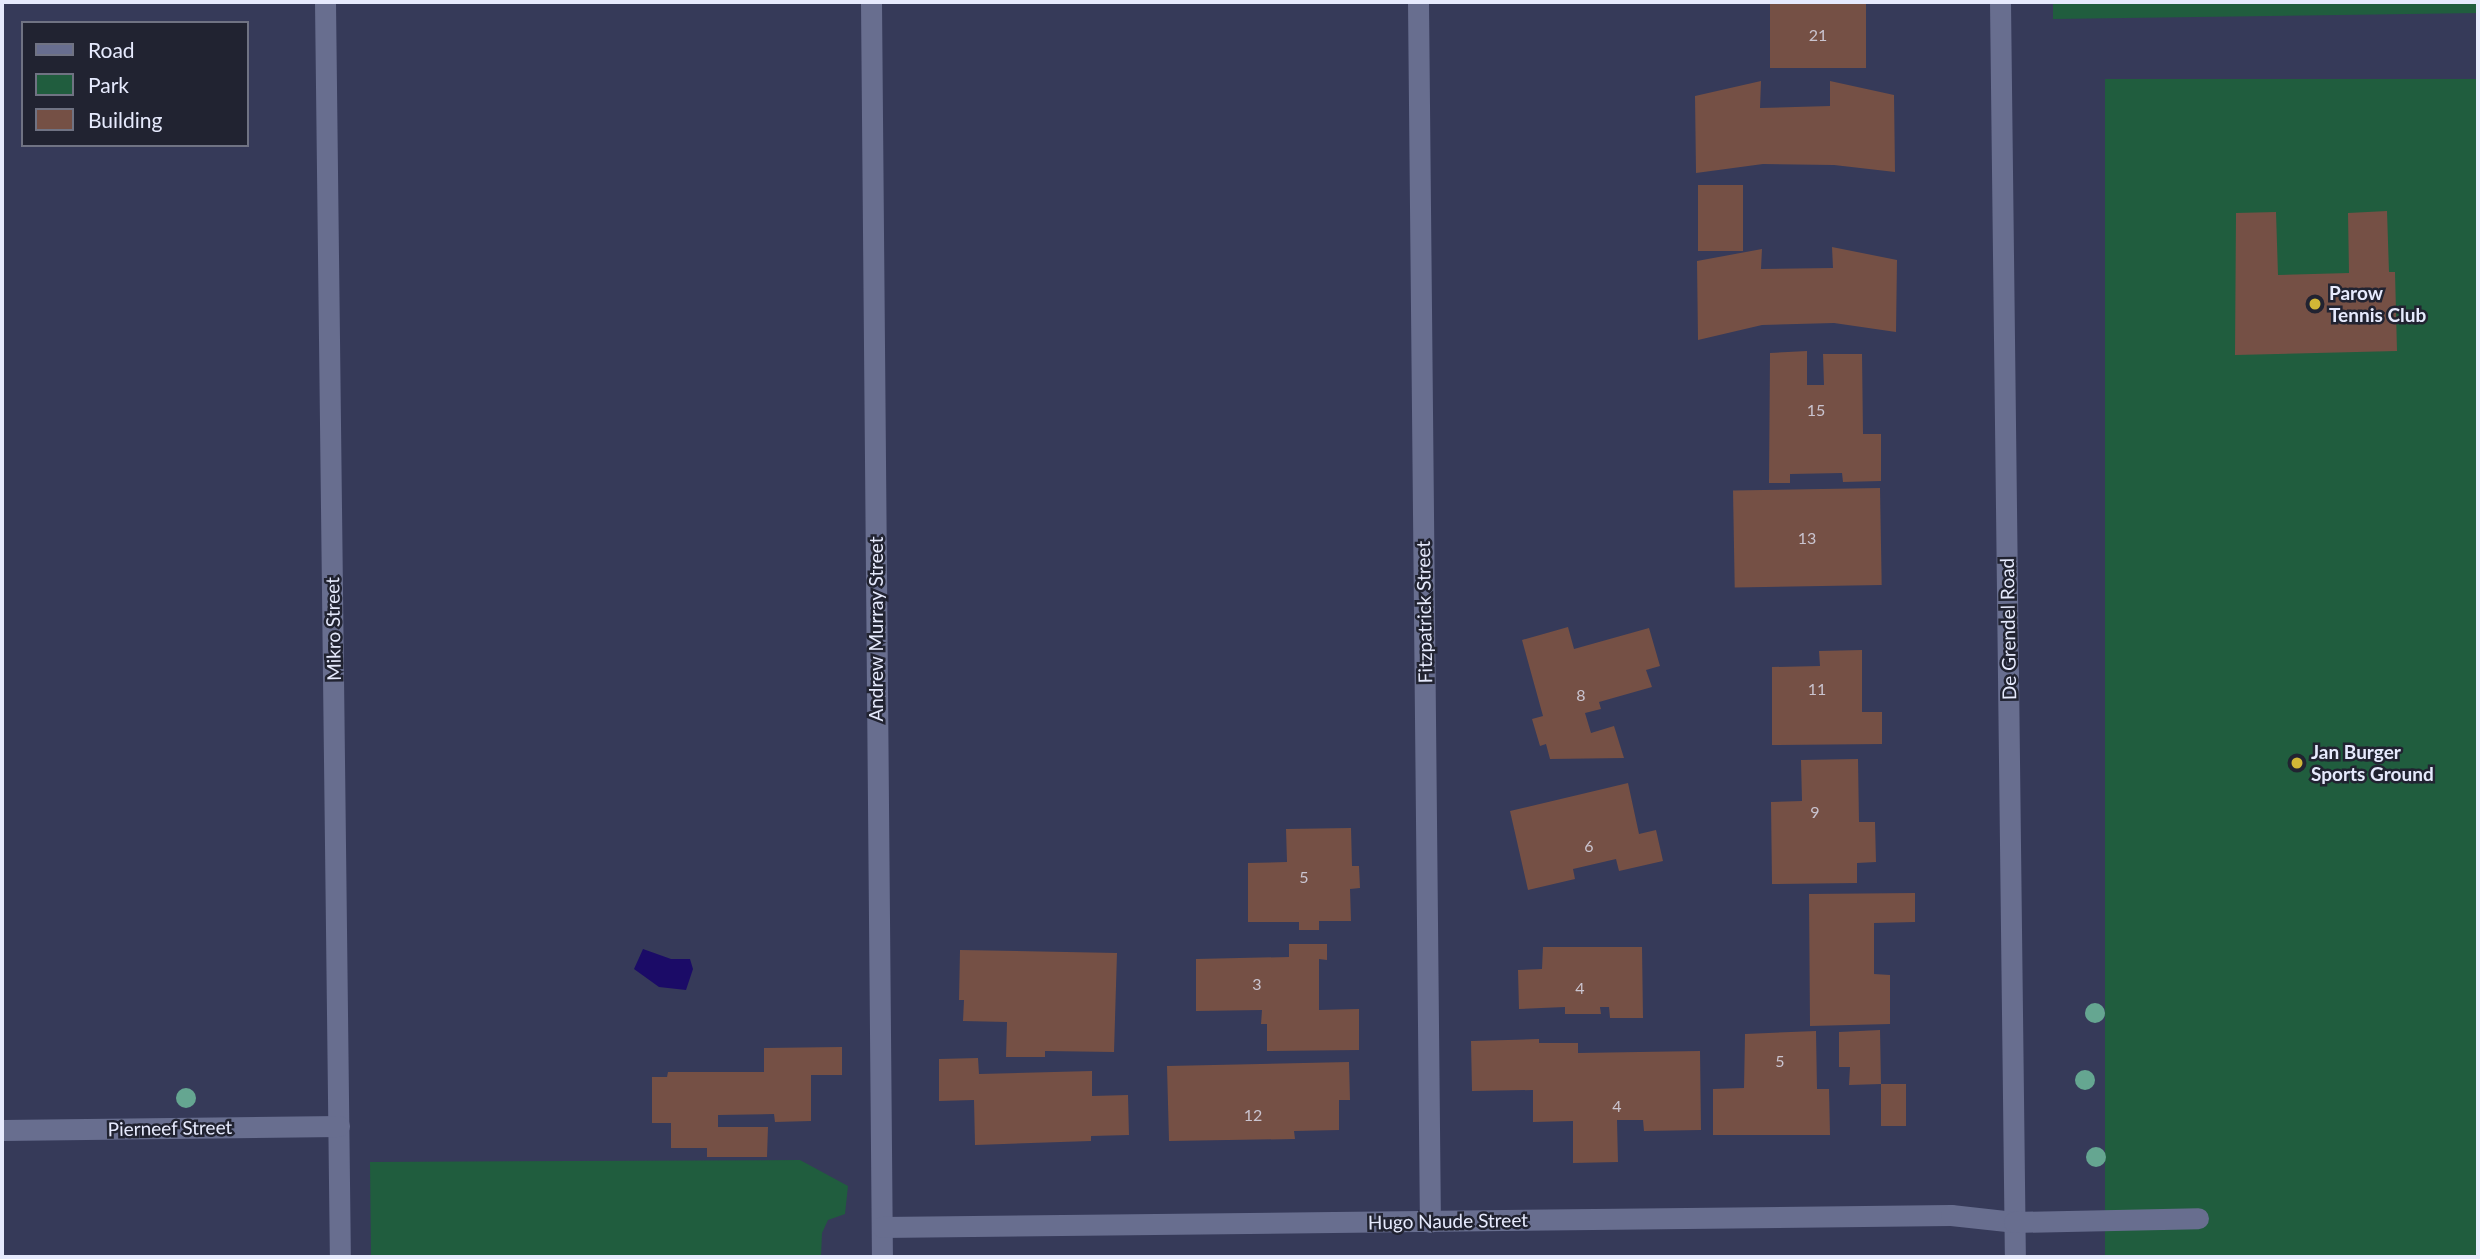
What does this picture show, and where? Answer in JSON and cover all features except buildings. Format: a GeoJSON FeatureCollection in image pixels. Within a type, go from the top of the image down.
{"type":"FeatureCollection","features":[{"type":"Feature","properties":{"kind":"street","name":"Mikro Street"},"geometry":{"type":"LineString","coordinates":[[325,2],[340,1257]]}},
{"type":"Feature","properties":{"kind":"street","name":"Andrew Murray Street"},"geometry":{"type":"LineString","coordinates":[[871,2],[882,1257]]}},
{"type":"Feature","properties":{"kind":"street","name":"Fitzpatrick Street"},"geometry":{"type":"LineString","coordinates":[[1418,2],[1430,1222]]}},
{"type":"Feature","properties":{"kind":"street","name":"De Grendel Road"},"geometry":{"type":"LineString","coordinates":[[2000,2],[2015,1257]]}},
{"type":"Feature","properties":{"kind":"street","name":"Pierneef Street"},"geometry":{"type":"LineString","coordinates":[[2,1130],[339,1126]]}},
{"type":"Feature","properties":{"kind":"street","name":"Hugo Naude Street"},"geometry":{"type":"LineString","coordinates":[[881,1227],[1951,1215],[2014,1222],[2198,1218]]}},
{"type":"Feature","properties":{"kind":"green space"},"geometry":{"type":"Polygon","coordinates":[[[2053,2],[2478,2],[2478,13],[2053,19],[2053,2]]]}},
{"type":"Feature","properties":{"kind":"green space","name":"Jan Burger Sports Ground"},"geometry":{"type":"Polygon","coordinates":[[[2105,79],[2478,79],[2478,1257],[2105,1257],[2105,79]]]}},
{"type":"Feature","properties":{"kind":"green space"},"geometry":{"type":"Polygon","coordinates":[[[800,1160],[848,1186],[845,1214],[828,1220],[822,1233],[821,1257],[371,1257],[370,1162],[800,1160]]]}},
{"type":"Feature","properties":{"kind":"shaded area"},"geometry":{"type":"Polygon","coordinates":[[[643,949],[671,959],[690,959],[693,969],[686,990],[659,987],[634,969],[643,949]]]}},
{"type":"Feature","properties":{"kind":"place","name":"Parow Tennis Club"},"geometry":{"type":"Point","coordinates":[2315,304]}},
{"type":"Feature","properties":{"kind":"place","name":"Jan Burger Sports Ground"},"geometry":{"type":"Point","coordinates":[2297,763]}}]}
